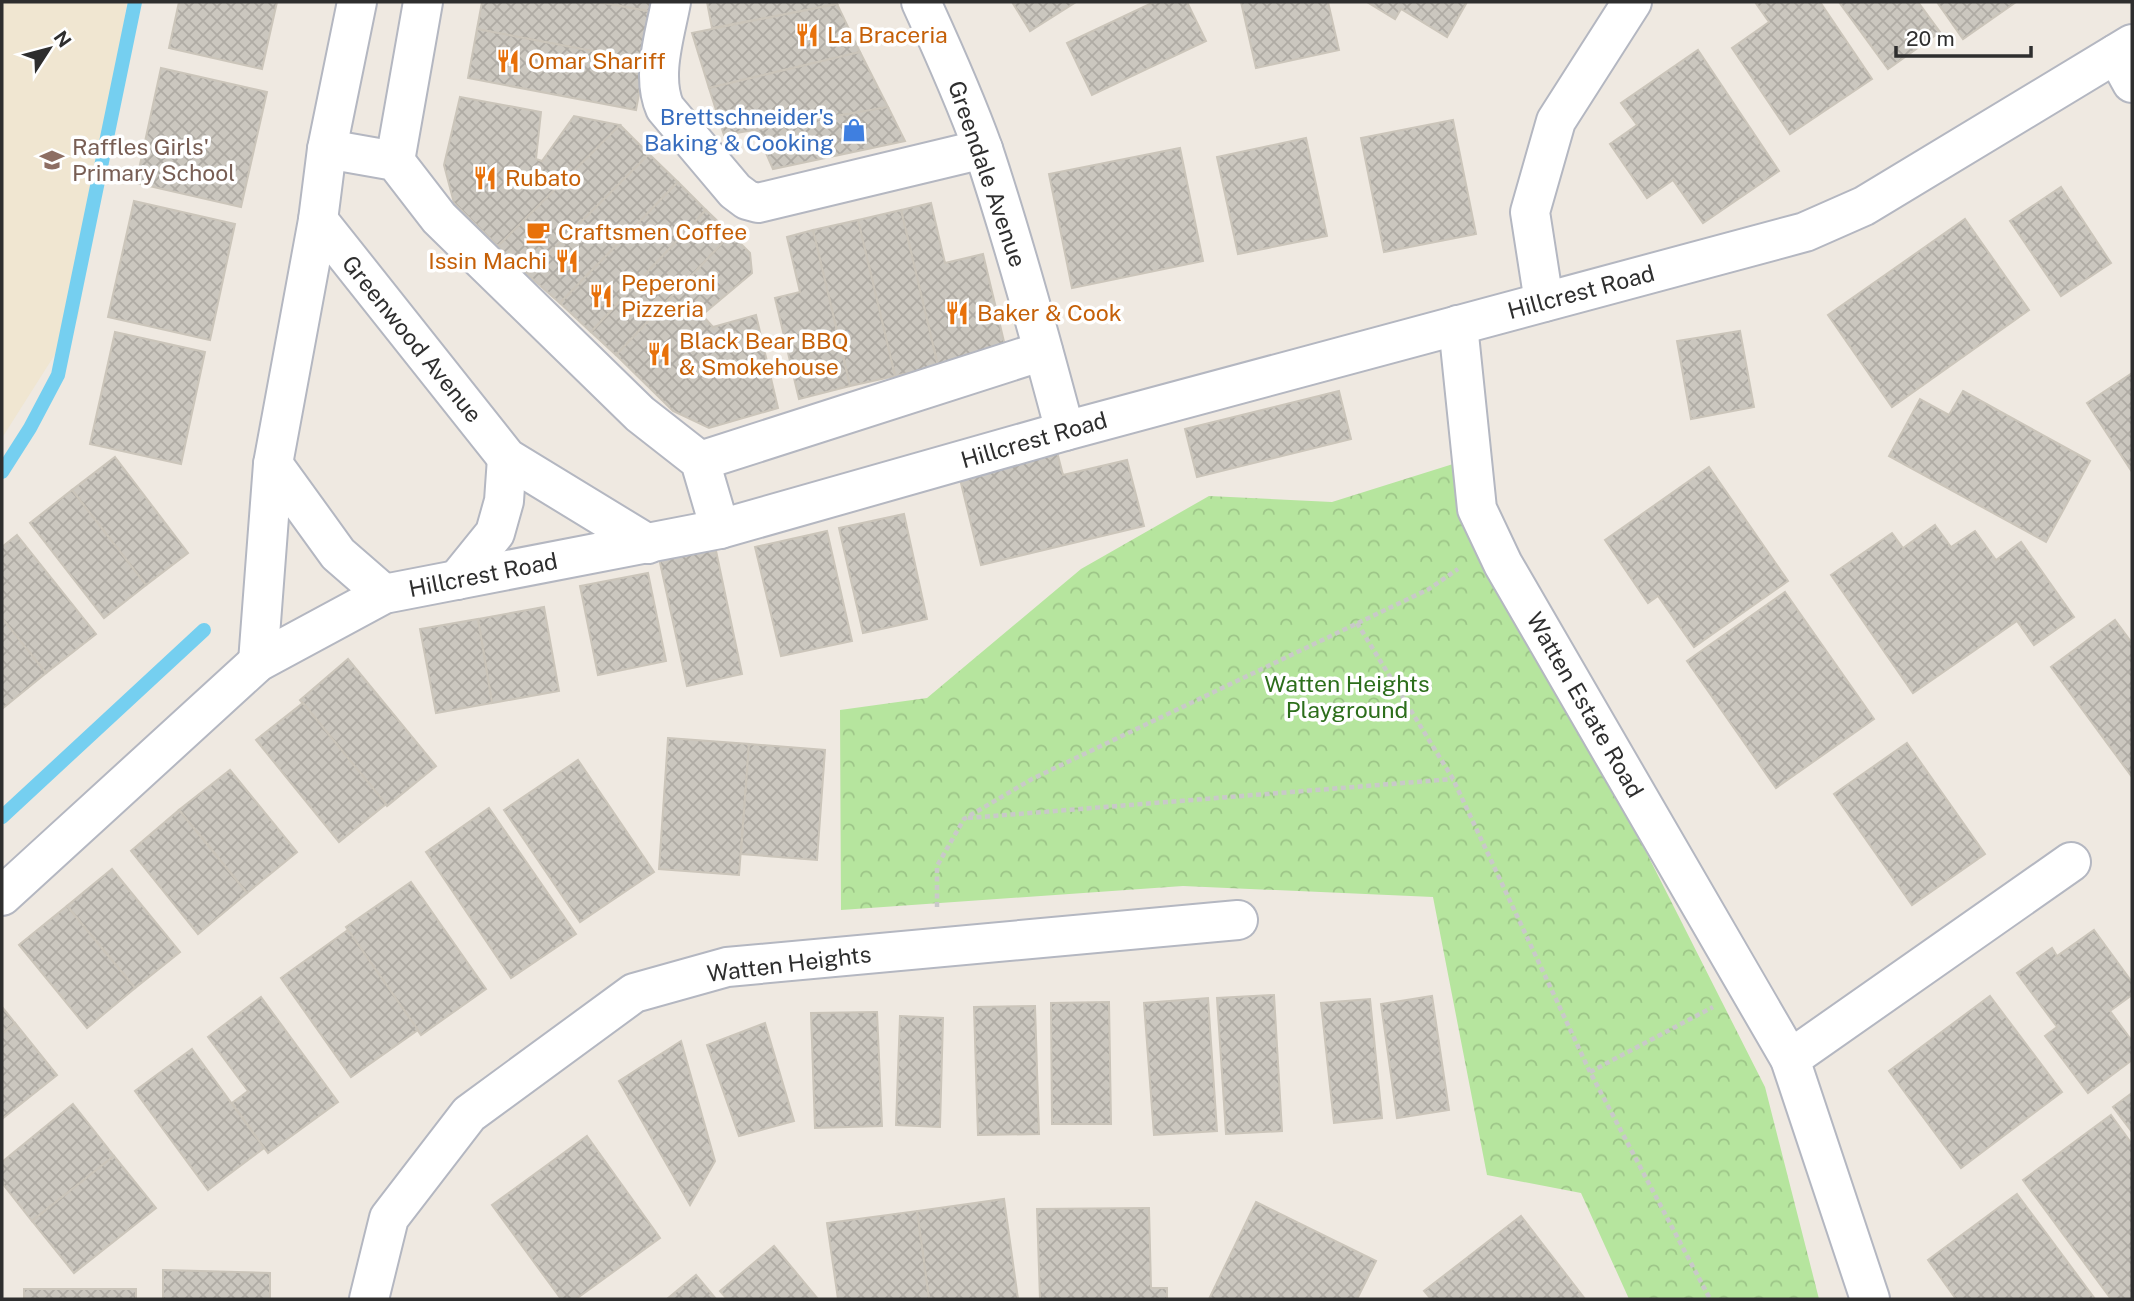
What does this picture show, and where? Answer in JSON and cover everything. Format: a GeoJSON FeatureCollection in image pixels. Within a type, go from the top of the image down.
{"type":"FeatureCollection","features":[{"type":"Feature","properties":{"kind":"street","name":"Greenwood Avenue"},"geometry":{"type":"LineString","coordinates":[[258,662],[273,464],[317,220],[327,149],[356,2]]}},
{"type":"Feature","properties":{"kind":"street"},"geometry":{"type":"LineString","coordinates":[[395,162],[423,2]]}},
{"type":"Feature","properties":{"kind":"street"},"geometry":{"type":"LineString","coordinates":[[671,2],[658,84],[661,99],[665,108],[735,191],[747,200],[758,203],[983,149]]}},
{"type":"Feature","properties":{"kind":"street","name":"Greendale Avenue"},"geometry":{"type":"LineString","coordinates":[[921,2],[983,149],[1044,351],[1065,431]]}},
{"type":"Feature","properties":{"kind":"street"},"geometry":{"type":"LineString","coordinates":[[1544,302],[1530,212],[1556,121],[1632,2]]}},
{"type":"Feature","properties":{"kind":"street","name":"Hillcrest Road"},"geometry":{"type":"LineString","coordinates":[[2,896],[258,662],[384,594],[720,529],[1065,431],[1805,232],[1864,206],[2127,60]]}},
{"type":"Feature","properties":{"kind":"street"},"geometry":{"type":"LineString","coordinates":[[327,149],[395,162],[439,218],[640,414],[701,461],[720,529]]}},
{"type":"Feature","properties":{"kind":"street","name":"Greenwood Avenue"},"geometry":{"type":"LineString","coordinates":[[317,220],[507,457],[648,544]]}},
{"type":"Feature","properties":{"kind":"street","name":"Watten Estate Road"},"geometry":{"type":"LineString","coordinates":[[1458,325],[1477,509],[1503,564],[1790,1059],[1870,1299]]}},
{"type":"Feature","properties":{"kind":"street"},"geometry":{"type":"LineString","coordinates":[[701,461],[1044,351]]}},
{"type":"Feature","properties":{"kind":"street"},"geometry":{"type":"LineString","coordinates":[[457,580],[495,533],[504,501],[507,457]]}},
{"type":"Feature","properties":{"kind":"street"},"geometry":{"type":"LineString","coordinates":[[273,464],[338,554],[384,594]]}},
{"type":"Feature","properties":{"kind":"street"},"geometry":{"type":"LineString","coordinates":[[1790,1059],[2071,862]]}},
{"type":"Feature","properties":{"kind":"street","name":"Watten Heights"},"geometry":{"type":"LineString","coordinates":[[369,1299],[389,1218],[469,1114],[634,993],[727,967],[1238,920]]}},
{"type":"Feature","properties":{"kind":"path"},"geometry":{"type":"LineString","coordinates":[[937,916],[937,866],[964,819],[1032,779],[1429,589],[1461,567]]}},
{"type":"Feature","properties":{"kind":"path"},"geometry":{"type":"LineString","coordinates":[[1357,623],[1453,779],[1590,1072],[1710,1299]]}},
{"type":"Feature","properties":{"kind":"path"},"geometry":{"type":"LineString","coordinates":[[964,819],[1453,779]]}},
{"type":"Feature","properties":{"kind":"path"},"geometry":{"type":"LineString","coordinates":[[1590,1072],[1719,1004]]}},
{"type":"Feature","properties":{"kind":"shaded area","name":"Raffles Girls' Primary School"},"geometry":{"type":"Polygon","coordinates":[[[2,2],[127,2],[78,318],[2,438],[2,2]]]}},
{"type":"Feature","properties":{"kind":"green space","name":"Watten Heights Playground"},"geometry":{"type":"Polygon","coordinates":[[[1469,459],[1504,571],[1765,1087],[1819,1299],[1629,1299],[1581,1193],[1487,1175],[1433,897],[1183,886],[841,910],[840,710],[927,698],[1081,569],[1209,496],[1332,502],[1469,459]]]}},
{"type":"Feature","properties":{"kind":"building"},"geometry":{"type":"Polygon","coordinates":[[[179,2],[277,2],[262,69],[169,48],[179,2]]]}},
{"type":"Feature","properties":{"kind":"building"},"geometry":{"type":"Polygon","coordinates":[[[482,2],[599,2],[654,12],[645,61],[477,29],[482,2]]]}},
{"type":"Feature","properties":{"kind":"building"},"geometry":{"type":"Polygon","coordinates":[[[599,2],[656,2],[654,12],[599,2]]]}},
{"type":"Feature","properties":{"kind":"building"},"geometry":{"type":"Polygon","coordinates":[[[707,2],[835,2],[837,4],[712,28],[707,2]]]}},
{"type":"Feature","properties":{"kind":"building"},"geometry":{"type":"Polygon","coordinates":[[[1012,2],[1076,2],[1030,31],[1012,2]]]}},
{"type":"Feature","properties":{"kind":"building"},"geometry":{"type":"Polygon","coordinates":[[[1154,2],[1187,2],[1206,41],[1092,95],[1067,43],[1154,2]]]}},
{"type":"Feature","properties":{"kind":"building"},"geometry":{"type":"Polygon","coordinates":[[[1241,2],[1328,2],[1339,50],[1256,68],[1241,2]]]}},
{"type":"Feature","properties":{"kind":"building"},"geometry":{"type":"Polygon","coordinates":[[[1367,2],[1467,2],[1447,37],[1401,9],[1395,19],[1367,2]]]}},
{"type":"Feature","properties":{"kind":"building"},"geometry":{"type":"Polygon","coordinates":[[[1755,2],[1820,2],[1872,79],[1790,134],[1732,48],[1769,22],[1755,2]]]}},
{"type":"Feature","properties":{"kind":"building"},"geometry":{"type":"Polygon","coordinates":[[[1839,2],[1918,2],[1940,32],[1888,69],[1839,2]]]}},
{"type":"Feature","properties":{"kind":"building"},"geometry":{"type":"Polygon","coordinates":[[[1937,2],[2016,2],[1963,39],[1937,2]]]}},
{"type":"Feature","properties":{"kind":"building"},"geometry":{"type":"Polygon","coordinates":[[[837,4],[860,52],[709,88],[692,33],[837,4]]]}},
{"type":"Feature","properties":{"kind":"building"},"geometry":{"type":"Polygon","coordinates":[[[477,29],[645,61],[636,110],[468,78],[477,29]]]}},
{"type":"Feature","properties":{"kind":"building"},"geometry":{"type":"Polygon","coordinates":[[[1698,50],[1779,171],[1703,223],[1673,180],[1647,198],[1610,144],[1637,125],[1621,103],[1698,50]]]}},
{"type":"Feature","properties":{"kind":"building"},"geometry":{"type":"Polygon","coordinates":[[[860,52],[888,107],[724,135],[709,88],[860,52]]]}},
{"type":"Feature","properties":{"kind":"building"},"geometry":{"type":"Polygon","coordinates":[[[161,68],[267,92],[241,207],[136,183],[161,68]]]}},
{"type":"Feature","properties":{"kind":"building"},"geometry":{"type":"Polygon","coordinates":[[[460,97],[541,112],[536,159],[542,161],[574,116],[620,125],[498,246],[454,203],[444,165],[460,97]]]}},
{"type":"Feature","properties":{"kind":"building"},"geometry":{"type":"Polygon","coordinates":[[[888,107],[905,141],[773,169],[756,130],[888,107]]]}},
{"type":"Feature","properties":{"kind":"building"},"geometry":{"type":"Polygon","coordinates":[[[1453,120],[1476,234],[1384,252],[1361,138],[1453,120]]]}},
{"type":"Feature","properties":{"kind":"building"},"geometry":{"type":"Polygon","coordinates":[[[620,125],[649,154],[528,275],[498,246],[620,125]]]}},
{"type":"Feature","properties":{"kind":"building"},"geometry":{"type":"Polygon","coordinates":[[[1306,138],[1327,236],[1238,254],[1217,157],[1306,138]]]}},
{"type":"Feature","properties":{"kind":"building"},"geometry":{"type":"Polygon","coordinates":[[[1180,148],[1203,261],[1072,288],[1049,174],[1180,148]]]}},
{"type":"Feature","properties":{"kind":"building"},"geometry":{"type":"Polygon","coordinates":[[[649,154],[678,182],[560,303],[528,275],[649,154]]]}},
{"type":"Feature","properties":{"kind":"building"},"geometry":{"type":"Polygon","coordinates":[[[678,182],[706,210],[591,332],[560,303],[678,182]]]}},
{"type":"Feature","properties":{"kind":"building"},"geometry":{"type":"Polygon","coordinates":[[[2061,187],[2111,263],[2061,296],[2010,221],[2061,187]]]}},
{"type":"Feature","properties":{"kind":"building"},"geometry":{"type":"Polygon","coordinates":[[[134,201],[235,224],[210,340],[108,317],[134,201]]]}},
{"type":"Feature","properties":{"kind":"building"},"geometry":{"type":"Polygon","coordinates":[[[931,203],[945,263],[983,254],[1006,350],[938,366],[901,210],[931,203]]]}},
{"type":"Feature","properties":{"kind":"building"},"geometry":{"type":"Polygon","coordinates":[[[706,210],[731,234],[616,355],[591,332],[706,210]]]}},
{"type":"Feature","properties":{"kind":"building"},"geometry":{"type":"Polygon","coordinates":[[[901,210],[938,366],[895,376],[858,220],[901,210]]]}},
{"type":"Feature","properties":{"kind":"building"},"geometry":{"type":"Polygon","coordinates":[[[1965,219],[2029,310],[1892,407],[1828,315],[1965,219]]]}},
{"type":"Feature","properties":{"kind":"building"},"geometry":{"type":"Polygon","coordinates":[[[858,220],[895,376],[850,386],[813,230],[858,220]]]}},
{"type":"Feature","properties":{"kind":"building"},"geometry":{"type":"Polygon","coordinates":[[[813,230],[850,386],[799,399],[775,298],[800,292],[787,237],[813,230]]]}},
{"type":"Feature","properties":{"kind":"building"},"geometry":{"type":"Polygon","coordinates":[[[731,234],[750,253],[752,273],[702,315],[713,327],[756,315],[778,408],[709,428],[673,411],[616,355],[731,234]]]}},
{"type":"Feature","properties":{"kind":"building"},"geometry":{"type":"Polygon","coordinates":[[[1740,331],[1754,407],[1691,419],[1677,341],[1740,331]]]}},
{"type":"Feature","properties":{"kind":"building"},"geometry":{"type":"Polygon","coordinates":[[[115,332],[205,352],[181,464],[90,444],[115,332]]]}},
{"type":"Feature","properties":{"kind":"building"},"geometry":{"type":"Polygon","coordinates":[[[2132,373],[2132,472],[2087,403],[2132,373]]]}},
{"type":"Feature","properties":{"kind":"building"},"geometry":{"type":"Polygon","coordinates":[[[1339,391],[1351,439],[1197,477],[1185,429],[1339,391]]]}},
{"type":"Feature","properties":{"kind":"building"},"geometry":{"type":"Polygon","coordinates":[[[1963,391],[2090,461],[2046,542],[1889,456],[1920,399],[1949,415],[1963,391]]]}},
{"type":"Feature","properties":{"kind":"building"},"geometry":{"type":"Polygon","coordinates":[[[1057,452],[1063,475],[1127,460],[1144,526],[981,565],[959,475],[1057,452]]]}},
{"type":"Feature","properties":{"kind":"building"},"geometry":{"type":"Polygon","coordinates":[[[115,457],[188,553],[146,585],[72,490],[115,457]]]}},
{"type":"Feature","properties":{"kind":"building"},"geometry":{"type":"Polygon","coordinates":[[[1709,467],[1788,581],[1694,647],[1658,596],[1648,603],[1605,540],[1709,467]]]}},
{"type":"Feature","properties":{"kind":"building"},"geometry":{"type":"Polygon","coordinates":[[[72,490],[146,585],[104,618],[30,523],[72,490]]]}},
{"type":"Feature","properties":{"kind":"building"},"geometry":{"type":"Polygon","coordinates":[[[904,514],[927,619],[863,633],[839,528],[904,514]]]}},
{"type":"Feature","properties":{"kind":"building"},"geometry":{"type":"Polygon","coordinates":[[[1935,525],[1951,547],[1975,531],[1996,560],[2021,542],[2074,617],[2034,645],[2017,621],[1913,693],[1831,575],[1892,533],[1903,548],[1935,525]]]}},
{"type":"Feature","properties":{"kind":"building"},"geometry":{"type":"Polygon","coordinates":[[[827,531],[852,641],[781,656],[755,547],[827,531]]]}},
{"type":"Feature","properties":{"kind":"building"},"geometry":{"type":"Polygon","coordinates":[[[17,535],[96,634],[46,673],[2,618],[2,547],[17,535]]]}},
{"type":"Feature","properties":{"kind":"building"},"geometry":{"type":"Polygon","coordinates":[[[715,546],[742,674],[687,686],[659,558],[715,546]]]}},
{"type":"Feature","properties":{"kind":"building"},"geometry":{"type":"Polygon","coordinates":[[[648,573],[666,661],[598,675],[580,586],[648,573]]]}},
{"type":"Feature","properties":{"kind":"building"},"geometry":{"type":"Polygon","coordinates":[[[1785,592],[1874,719],[1776,788],[1687,661],[1785,592]]]}},
{"type":"Feature","properties":{"kind":"building"},"geometry":{"type":"Polygon","coordinates":[[[544,607],[559,691],[492,703],[478,619],[544,607]]]}},
{"type":"Feature","properties":{"kind":"building"},"geometry":{"type":"Polygon","coordinates":[[[2,618],[46,673],[2,709],[2,618]]]}},
{"type":"Feature","properties":{"kind":"building"},"geometry":{"type":"Polygon","coordinates":[[[478,619],[492,703],[436,713],[420,629],[478,619]]]}},
{"type":"Feature","properties":{"kind":"building"},"geometry":{"type":"Polygon","coordinates":[[[2115,620],[2132,643],[2132,777],[2051,667],[2115,620]]]}},
{"type":"Feature","properties":{"kind":"building"},"geometry":{"type":"Polygon","coordinates":[[[348,659],[436,766],[387,806],[300,700],[348,659]]]}},
{"type":"Feature","properties":{"kind":"building"},"geometry":{"type":"Polygon","coordinates":[[[303,703],[386,804],[339,842],[256,740],[303,703]]]}},
{"type":"Feature","properties":{"kind":"building"},"geometry":{"type":"Polygon","coordinates":[[[668,738],[749,744],[739,875],[659,869],[668,738]]]}},
{"type":"Feature","properties":{"kind":"building"},"geometry":{"type":"Polygon","coordinates":[[[1907,743],[1985,854],[1912,905],[1834,794],[1907,743]]]}},
{"type":"Feature","properties":{"kind":"building"},"geometry":{"type":"Polygon","coordinates":[[[749,744],[825,750],[817,860],[741,854],[749,744]]]}},
{"type":"Feature","properties":{"kind":"building"},"geometry":{"type":"Polygon","coordinates":[[[578,760],[654,872],[580,922],[504,810],[578,760]]]}},
{"type":"Feature","properties":{"kind":"building"},"geometry":{"type":"Polygon","coordinates":[[[230,770],[297,852],[247,893],[179,810],[230,770]]]}},
{"type":"Feature","properties":{"kind":"building"},"geometry":{"type":"Polygon","coordinates":[[[489,808],[576,934],[511,978],[426,852],[489,808]]]}},
{"type":"Feature","properties":{"kind":"building"},"geometry":{"type":"Polygon","coordinates":[[[179,810],[247,893],[198,934],[131,851],[179,810]]]}},
{"type":"Feature","properties":{"kind":"building"},"geometry":{"type":"Polygon","coordinates":[[[112,869],[180,952],[135,988],[67,906],[112,869]]]}},
{"type":"Feature","properties":{"kind":"building"},"geometry":{"type":"Polygon","coordinates":[[[411,882],[486,989],[421,1035],[346,927],[411,882]]]}},
{"type":"Feature","properties":{"kind":"building"},"geometry":{"type":"Polygon","coordinates":[[[67,906],[135,988],[87,1028],[19,945],[67,906]]]}},
{"type":"Feature","properties":{"kind":"building"},"geometry":{"type":"Polygon","coordinates":[[[348,930],[418,1030],[351,1077],[281,978],[348,930]]]}},
{"type":"Feature","properties":{"kind":"building"},"geometry":{"type":"Polygon","coordinates":[[[2094,930],[2132,982],[2132,995],[2110,1011],[2132,1041],[2132,1060],[2088,1093],[2045,1036],[2057,1027],[2017,973],[2052,948],[2057,956],[2094,930]]]}},
{"type":"Feature","properties":{"kind":"building"},"geometry":{"type":"Polygon","coordinates":[[[1274,995],[1282,1131],[1226,1134],[1217,998],[1274,995]]]}},
{"type":"Feature","properties":{"kind":"building"},"geometry":{"type":"Polygon","coordinates":[[[1432,996],[1449,1110],[1397,1118],[1381,1004],[1432,996]]]}},
{"type":"Feature","properties":{"kind":"building"},"geometry":{"type":"Polygon","coordinates":[[[1990,996],[2062,1092],[1961,1168],[1889,1071],[1990,996]]]}},
{"type":"Feature","properties":{"kind":"building"},"geometry":{"type":"Polygon","coordinates":[[[261,997],[338,1102],[268,1153],[232,1103],[248,1091],[208,1037],[261,997]]]}},
{"type":"Feature","properties":{"kind":"building"},"geometry":{"type":"Polygon","coordinates":[[[1208,998],[1217,1131],[1154,1135],[1144,1003],[1208,998]]]}},
{"type":"Feature","properties":{"kind":"building"},"geometry":{"type":"Polygon","coordinates":[[[1370,999],[1382,1118],[1334,1123],[1321,1003],[1370,999]]]}},
{"type":"Feature","properties":{"kind":"building"},"geometry":{"type":"Polygon","coordinates":[[[1109,1002],[1111,1124],[1052,1124],[1051,1003],[1109,1002]]]}},
{"type":"Feature","properties":{"kind":"building"},"geometry":{"type":"Polygon","coordinates":[[[1035,1006],[1039,1134],[978,1135],[974,1007],[1035,1006]]]}},
{"type":"Feature","properties":{"kind":"building"},"geometry":{"type":"Polygon","coordinates":[[[2,1007],[15,1023],[2,1034],[2,1007]]]}},
{"type":"Feature","properties":{"kind":"building"},"geometry":{"type":"Polygon","coordinates":[[[877,1012],[882,1126],[815,1128],[811,1013],[877,1012]]]}},
{"type":"Feature","properties":{"kind":"building"},"geometry":{"type":"Polygon","coordinates":[[[900,1016],[943,1018],[940,1127],[896,1125],[900,1016]]]}},
{"type":"Feature","properties":{"kind":"building"},"geometry":{"type":"Polygon","coordinates":[[[15,1023],[57,1075],[2,1119],[2,1034],[15,1023]]]}},
{"type":"Feature","properties":{"kind":"building"},"geometry":{"type":"Polygon","coordinates":[[[765,1023],[794,1121],[739,1136],[707,1045],[765,1023]]]}},
{"type":"Feature","properties":{"kind":"building"},"geometry":{"type":"Polygon","coordinates":[[[681,1041],[715,1161],[690,1205],[619,1081],[681,1041]]]}},
{"type":"Feature","properties":{"kind":"building"},"geometry":{"type":"Polygon","coordinates":[[[192,1049],[264,1148],[208,1190],[135,1091],[192,1049]]]}},
{"type":"Feature","properties":{"kind":"building"},"geometry":{"type":"Polygon","coordinates":[[[2132,1093],[2132,1132],[2113,1107],[2132,1093]]]}},
{"type":"Feature","properties":{"kind":"building"},"geometry":{"type":"Polygon","coordinates":[[[73,1104],[114,1156],[32,1221],[2,1183],[2,1162],[73,1104]]]}},
{"type":"Feature","properties":{"kind":"building"},"geometry":{"type":"Polygon","coordinates":[[[2111,1115],[2132,1144],[2132,1299],[2111,1299],[2023,1180],[2111,1115]]]}},
{"type":"Feature","properties":{"kind":"building"},"geometry":{"type":"Polygon","coordinates":[[[587,1136],[660,1238],[576,1299],[561,1299],[492,1205],[587,1136]]]}},
{"type":"Feature","properties":{"kind":"building"},"geometry":{"type":"Polygon","coordinates":[[[114,1156],[156,1208],[74,1273],[32,1221],[114,1156]]]}},
{"type":"Feature","properties":{"kind":"building"},"geometry":{"type":"Polygon","coordinates":[[[2017,1194],[2095,1299],[1956,1299],[1928,1260],[2017,1194]]]}},
{"type":"Feature","properties":{"kind":"building"},"geometry":{"type":"Polygon","coordinates":[[[1004,1199],[1018,1299],[929,1299],[917,1211],[1004,1199]]]}},
{"type":"Feature","properties":{"kind":"building"},"geometry":{"type":"Polygon","coordinates":[[[1256,1202],[1376,1261],[1357,1299],[1209,1299],[1256,1202]]]}},
{"type":"Feature","properties":{"kind":"building"},"geometry":{"type":"Polygon","coordinates":[[[1149,1208],[1151,1288],[1167,1288],[1167,1299],[1040,1299],[1037,1209],[1149,1208]]]}},
{"type":"Feature","properties":{"kind":"building"},"geometry":{"type":"Polygon","coordinates":[[[917,1211],[929,1299],[838,1299],[827,1223],[917,1211]]]}},
{"type":"Feature","properties":{"kind":"building"},"geometry":{"type":"Polygon","coordinates":[[[1521,1216],[1585,1299],[1431,1299],[1424,1291],[1521,1216]]]}},
{"type":"Feature","properties":{"kind":"building"},"geometry":{"type":"Polygon","coordinates":[[[774,1246],[818,1299],[727,1299],[720,1291],[774,1246]]]}},
{"type":"Feature","properties":{"kind":"building"},"geometry":{"type":"Polygon","coordinates":[[[163,1270],[270,1273],[270,1299],[163,1299],[163,1270]]]}},
{"type":"Feature","properties":{"kind":"building"},"geometry":{"type":"Polygon","coordinates":[[[696,1275],[716,1299],[667,1299],[696,1275]]]}},
{"type":"Feature","properties":{"kind":"building"},"geometry":{"type":"Polygon","coordinates":[[[24,1289],[136,1289],[136,1299],[24,1299],[24,1289]]]}},
{"type":"Feature","properties":{"kind":"waterway"},"geometry":{"type":"LineString","coordinates":[[2,472],[30,428],[58,375],[135,2]]}},
{"type":"Feature","properties":{"kind":"waterway"},"geometry":{"type":"LineString","coordinates":[[2,817],[204,630]]}},
{"type":"Feature","properties":{"kind":"place","name":"La Braceria"},"geometry":{"type":"Point","coordinates":[807,35]}},
{"type":"Feature","properties":{"kind":"place","name":"Omar Shariff"},"geometry":{"type":"Point","coordinates":[508,61]}},
{"type":"Feature","properties":{"kind":"place","name":"Brettschneider's Baking & Cooking"},"geometry":{"type":"Point","coordinates":[854,130]}},
{"type":"Feature","properties":{"kind":"place","name":"Raffles Girls' Primary School"},"geometry":{"type":"Point","coordinates":[52,160]}},
{"type":"Feature","properties":{"kind":"place","name":"Rubato"},"geometry":{"type":"Point","coordinates":[485,178]}},
{"type":"Feature","properties":{"kind":"place","name":"Craftsmen Coffee"},"geometry":{"type":"Point","coordinates":[538,232]}},
{"type":"Feature","properties":{"kind":"place","name":"Issin Machi"},"geometry":{"type":"Point","coordinates":[567,261]}},
{"type":"Feature","properties":{"kind":"place","name":"Peperoni Pizzeria"},"geometry":{"type":"Point","coordinates":[601,296]}},
{"type":"Feature","properties":{"kind":"place","name":"Baker & Cook"},"geometry":{"type":"Point","coordinates":[957,313]}},
{"type":"Feature","properties":{"kind":"place","name":"Black Bear BBQ & Smokehouse"},"geometry":{"type":"Point","coordinates":[659,354]}}]}
